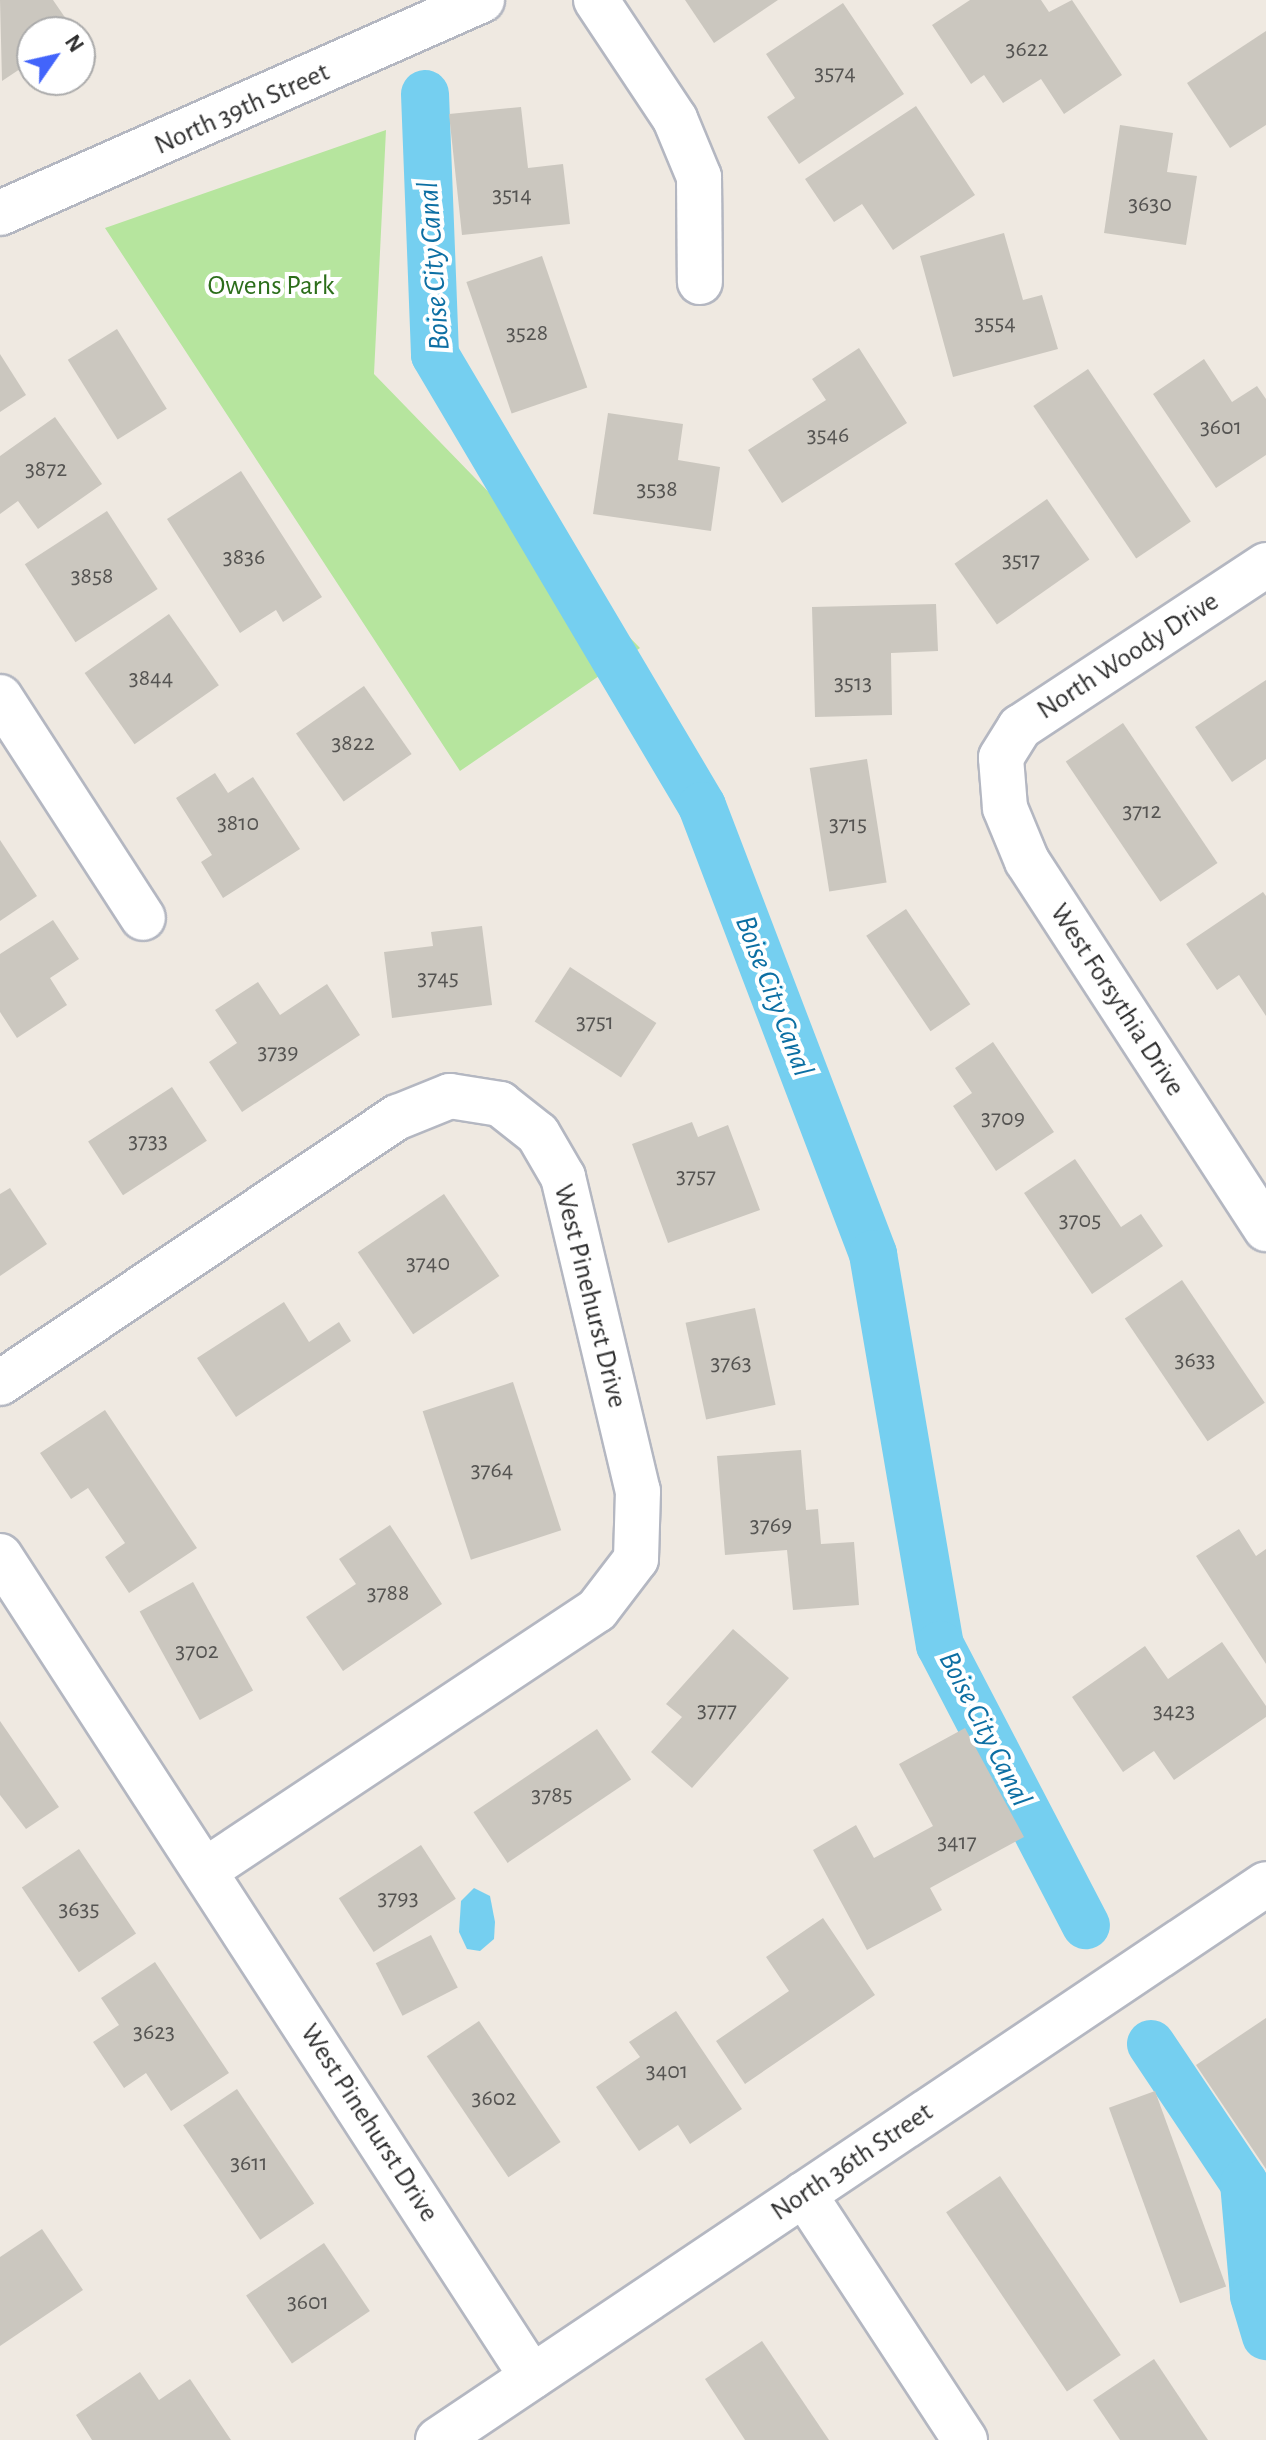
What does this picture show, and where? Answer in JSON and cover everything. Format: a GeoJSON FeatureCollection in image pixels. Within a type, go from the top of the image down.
{"type":"FeatureCollection","features":[{"type":"Feature","properties":{"kind":"street","name":"North 39th Street"},"geometry":{"type":"LineString","coordinates":[[0,213],[482,0]]}},
{"type":"Feature","properties":{"kind":"street"},"geometry":{"type":"LineString","coordinates":[[596,0],[675,119],[699,177],[700,282]]}},
{"type":"Feature","properties":{"kind":"street","name":"North Woody Drive"},"geometry":{"type":"LineString","coordinates":[[1001,758],[1020,727],[1266,565]]}},
{"type":"Feature","properties":{"kind":"street"},"geometry":{"type":"LineString","coordinates":[[0,697],[143,918]]}},
{"type":"Feature","properties":{"kind":"street","name":"West Forsythia Drive"},"geometry":{"type":"LineString","coordinates":[[1001,758],[1005,808],[1027,861],[1266,1229]]}},
{"type":"Feature","properties":{"kind":"street","name":"West Pinehurst Drive"},"geometry":{"type":"LineString","coordinates":[[0,1383],[398,1117],[450,1096],[500,1104],[538,1134],[563,1177],[638,1491],[636,1559],[597,1610],[205,1870]]}},
{"type":"Feature","properties":{"kind":"street","name":"West Pinehurst Drive"},"geometry":{"type":"LineString","coordinates":[[0,1556],[532,2377]]}},
{"type":"Feature","properties":{"kind":"street","name":"North 36th Street"},"geometry":{"type":"LineString","coordinates":[[438,2440],[1266,1884]]}},
{"type":"Feature","properties":{"kind":"street"},"geometry":{"type":"LineString","coordinates":[[804,2194],[965,2440]]}},
{"type":"Feature","properties":{"kind":"green space","name":"Owens Park"},"geometry":{"type":"Polygon","coordinates":[[[386,130],[374,374],[640,648],[460,771],[105,228],[386,130]]]}},
{"type":"Feature","properties":{"kind":"water"},"geometry":{"type":"Polygon","coordinates":[[[474,1888],[490,1896],[495,1922],[494,1939],[480,1951],[467,1949],[459,1932],[461,1901],[474,1888]]]}},
{"type":"Feature","properties":{"kind":"building"},"geometry":{"type":"Polygon","coordinates":[[[0,0],[53,0],[64,16],[16,16],[16,72],[2,81],[0,0]]]}},
{"type":"Feature","properties":{"kind":"building"},"geometry":{"type":"Polygon","coordinates":[[[685,0],[778,0],[714,43],[685,0]]]}},
{"type":"Feature","properties":{"kind":"building"},"geometry":{"type":"Polygon","coordinates":[[[970,0],[1041,0],[1049,12],[1072,0],[1122,75],[1064,114],[1041,79],[1003,103],[984,75],[971,84],[932,25],[970,0]]]}},
{"type":"Feature","properties":{"kind":"building"},"geometry":{"type":"Polygon","coordinates":[[[843,3],[904,94],[799,164],[767,117],[795,98],[766,54],[843,3]]]}},
{"type":"Feature","properties":{"kind":"building"},"geometry":{"type":"Polygon","coordinates":[[[1266,31],[1266,125],[1230,148],[1187,83],[1266,31]]]}},
{"type":"Feature","properties":{"kind":"building"},"geometry":{"type":"Polygon","coordinates":[[[916,106],[975,195],[893,250],[862,204],[834,222],[805,179],[916,106]]]}},
{"type":"Feature","properties":{"kind":"building"},"geometry":{"type":"Polygon","coordinates":[[[521,107],[528,168],[563,164],[570,224],[462,235],[449,114],[521,107]]]}},
{"type":"Feature","properties":{"kind":"building"},"geometry":{"type":"Polygon","coordinates":[[[1120,125],[1173,133],[1167,172],[1197,176],[1186,245],[1104,233],[1120,125]]]}},
{"type":"Feature","properties":{"kind":"building"},"geometry":{"type":"Polygon","coordinates":[[[1004,233],[1023,300],[1042,295],[1058,349],[953,377],[920,256],[1004,233]]]}},
{"type":"Feature","properties":{"kind":"building"},"geometry":{"type":"Polygon","coordinates":[[[542,256],[587,387],[512,413],[466,282],[542,256]]]}},
{"type":"Feature","properties":{"kind":"building"},"geometry":{"type":"Polygon","coordinates":[[[117,329],[167,409],[118,439],[68,360],[117,329]]]}},
{"type":"Feature","properties":{"kind":"building"},"geometry":{"type":"Polygon","coordinates":[[[859,348],[907,423],[782,503],[748,450],[826,400],[812,379],[859,348]]]}},
{"type":"Feature","properties":{"kind":"building"},"geometry":{"type":"Polygon","coordinates":[[[0,354],[26,395],[0,412],[0,354]]]}},
{"type":"Feature","properties":{"kind":"building"},"geometry":{"type":"Polygon","coordinates":[[[1204,359],[1232,402],[1257,386],[1266,399],[1266,455],[1216,488],[1153,394],[1204,359]]]}},
{"type":"Feature","properties":{"kind":"building"},"geometry":{"type":"Polygon","coordinates":[[[1088,369],[1191,522],[1136,558],[1033,406],[1088,369]]]}},
{"type":"Feature","properties":{"kind":"building"},"geometry":{"type":"Polygon","coordinates":[[[608,413],[683,424],[678,460],[720,467],[711,531],[593,514],[608,413]]]}},
{"type":"Feature","properties":{"kind":"building"},"geometry":{"type":"Polygon","coordinates":[[[55,417],[102,484],[38,529],[18,501],[0,514],[0,456],[55,417]]]}},
{"type":"Feature","properties":{"kind":"building"},"geometry":{"type":"Polygon","coordinates":[[[241,471],[322,597],[283,622],[276,610],[240,633],[167,519],[241,471]]]}},
{"type":"Feature","properties":{"kind":"building"},"geometry":{"type":"Polygon","coordinates":[[[1047,499],[1089,560],[997,624],[954,564],[1047,499]]]}},
{"type":"Feature","properties":{"kind":"building"},"geometry":{"type":"Polygon","coordinates":[[[107,511],[158,589],[75,642],[25,564],[107,511]]]}},
{"type":"Feature","properties":{"kind":"building"},"geometry":{"type":"Polygon","coordinates":[[[936,604],[938,651],[891,653],[892,715],[815,717],[812,607],[936,604]]]}},
{"type":"Feature","properties":{"kind":"building"},"geometry":{"type":"Polygon","coordinates":[[[169,614],[219,685],[135,744],[85,673],[169,614]]]}},
{"type":"Feature","properties":{"kind":"building"},"geometry":{"type":"Polygon","coordinates":[[[1266,680],[1266,759],[1232,782],[1195,727],[1266,680]]]}},
{"type":"Feature","properties":{"kind":"building"},"geometry":{"type":"Polygon","coordinates":[[[364,686],[412,754],[344,802],[296,734],[364,686]]]}},
{"type":"Feature","properties":{"kind":"building"},"geometry":{"type":"Polygon","coordinates":[[[1123,723],[1218,863],[1160,902],[1066,762],[1123,723]]]}},
{"type":"Feature","properties":{"kind":"building"},"geometry":{"type":"Polygon","coordinates":[[[867,759],[887,882],[829,892],[810,768],[867,759]]]}},
{"type":"Feature","properties":{"kind":"building"},"geometry":{"type":"Polygon","coordinates":[[[215,773],[228,793],[253,777],[300,849],[223,898],[201,862],[212,855],[176,798],[215,773]]]}},
{"type":"Feature","properties":{"kind":"building"},"geometry":{"type":"Polygon","coordinates":[[[0,840],[37,896],[0,921],[0,840]]]}},
{"type":"Feature","properties":{"kind":"building"},"geometry":{"type":"Polygon","coordinates":[[[1263,892],[1266,896],[1266,1016],[1239,975],[1217,990],[1186,944],[1263,892]]]}},
{"type":"Feature","properties":{"kind":"building"},"geometry":{"type":"Polygon","coordinates":[[[906,909],[970,1004],[931,1031],[866,936],[906,909]]]}},
{"type":"Feature","properties":{"kind":"building"},"geometry":{"type":"Polygon","coordinates":[[[53,920],[79,959],[50,978],[67,1005],[17,1038],[0,1012],[0,954],[53,920]]]}},
{"type":"Feature","properties":{"kind":"building"},"geometry":{"type":"Polygon","coordinates":[[[482,926],[492,1005],[392,1018],[384,952],[433,946],[431,932],[482,926]]]}},
{"type":"Feature","properties":{"kind":"building"},"geometry":{"type":"Polygon","coordinates":[[[570,967],[656,1023],[621,1078],[535,1022],[570,967]]]}},
{"type":"Feature","properties":{"kind":"building"},"geometry":{"type":"Polygon","coordinates":[[[258,982],[280,1015],[327,984],[360,1035],[242,1112],[209,1062],[237,1043],[215,1010],[258,982]]]}},
{"type":"Feature","properties":{"kind":"building"},"geometry":{"type":"Polygon","coordinates":[[[993,1042],[1054,1132],[996,1171],[953,1106],[972,1093],[955,1068],[993,1042]]]}},
{"type":"Feature","properties":{"kind":"building"},"geometry":{"type":"Polygon","coordinates":[[[172,1087],[207,1141],[123,1195],[88,1141],[172,1087]]]}},
{"type":"Feature","properties":{"kind":"building"},"geometry":{"type":"Polygon","coordinates":[[[692,1122],[698,1137],[728,1125],[760,1210],[668,1243],[632,1144],[692,1122]]]}},
{"type":"Feature","properties":{"kind":"building"},"geometry":{"type":"Polygon","coordinates":[[[1075,1159],[1121,1227],[1141,1214],[1163,1246],[1092,1294],[1024,1193],[1075,1159]]]}},
{"type":"Feature","properties":{"kind":"building"},"geometry":{"type":"Polygon","coordinates":[[[10,1188],[47,1244],[0,1276],[0,1194],[10,1188]]]}},
{"type":"Feature","properties":{"kind":"building"},"geometry":{"type":"Polygon","coordinates":[[[444,1194],[499,1276],[413,1334],[358,1252],[444,1194]]]}},
{"type":"Feature","properties":{"kind":"building"},"geometry":{"type":"Polygon","coordinates":[[[1182,1280],[1265,1403],[1208,1441],[1125,1319],[1182,1280]]]}},
{"type":"Feature","properties":{"kind":"building"},"geometry":{"type":"Polygon","coordinates":[[[284,1302],[309,1342],[339,1322],[351,1341],[236,1417],[197,1358],[284,1302]]]}},
{"type":"Feature","properties":{"kind":"building"},"geometry":{"type":"Polygon","coordinates":[[[755,1308],[776,1405],[706,1420],[686,1323],[755,1308]]]}},
{"type":"Feature","properties":{"kind":"building"},"geometry":{"type":"Polygon","coordinates":[[[513,1382],[561,1530],[471,1560],[423,1411],[513,1382]]]}},
{"type":"Feature","properties":{"kind":"building"},"geometry":{"type":"Polygon","coordinates":[[[105,1410],[197,1548],[129,1593],[105,1557],[125,1543],[88,1488],[71,1499],[40,1453],[105,1410]]]}},
{"type":"Feature","properties":{"kind":"building"},"geometry":{"type":"Polygon","coordinates":[[[801,1450],[806,1510],[818,1509],[821,1544],[854,1542],[859,1605],[793,1610],[787,1550],[725,1555],[717,1456],[801,1450]]]}},
{"type":"Feature","properties":{"kind":"building"},"geometry":{"type":"Polygon","coordinates":[[[390,1525],[442,1604],[343,1671],[306,1617],[356,1584],[339,1559],[390,1525]]]}},
{"type":"Feature","properties":{"kind":"building"},"geometry":{"type":"Polygon","coordinates":[[[1239,1529],[1256,1556],[1266,1549],[1266,1664],[1196,1556],[1239,1529]]]}},
{"type":"Feature","properties":{"kind":"building"},"geometry":{"type":"Polygon","coordinates":[[[193,1582],[253,1690],[200,1720],[140,1612],[193,1582]]]}},
{"type":"Feature","properties":{"kind":"building"},"geometry":{"type":"Polygon","coordinates":[[[733,1629],[789,1678],[692,1788],[651,1752],[682,1717],[666,1704],[733,1629]]]}},
{"type":"Feature","properties":{"kind":"building"},"geometry":{"type":"Polygon","coordinates":[[[1222,1642],[1266,1706],[1266,1717],[1174,1780],[1154,1751],[1123,1772],[1072,1697],[1145,1646],[1168,1679],[1222,1642]]]}},
{"type":"Feature","properties":{"kind":"building"},"geometry":{"type":"Polygon","coordinates":[[[0,1721],[59,1807],[26,1829],[0,1795],[0,1721]]]}},
{"type":"Feature","properties":{"kind":"building"},"geometry":{"type":"Polygon","coordinates":[[[965,1728],[1024,1837],[930,1888],[942,1910],[867,1950],[813,1850],[856,1825],[874,1858],[933,1826],[899,1764],[965,1728]]]}},
{"type":"Feature","properties":{"kind":"building"},"geometry":{"type":"Polygon","coordinates":[[[597,1729],[631,1780],[508,1863],[473,1812],[597,1729]]]}},
{"type":"Feature","properties":{"kind":"building"},"geometry":{"type":"Polygon","coordinates":[[[421,1845],[456,1899],[374,1952],[339,1898],[421,1845]]]}},
{"type":"Feature","properties":{"kind":"building"},"geometry":{"type":"Polygon","coordinates":[[[79,1849],[136,1934],[79,1972],[22,1888],[79,1849]]]}},
{"type":"Feature","properties":{"kind":"building"},"geometry":{"type":"Polygon","coordinates":[[[823,1918],[875,1995],[745,2084],[716,2041],[789,1991],[766,1957],[823,1918]]]}},
{"type":"Feature","properties":{"kind":"building"},"geometry":{"type":"Polygon","coordinates":[[[431,1935],[458,1988],[403,2016],[376,1963],[431,1935]]]}},
{"type":"Feature","properties":{"kind":"building"},"geometry":{"type":"Polygon","coordinates":[[[155,1962],[229,2073],[171,2111],[146,2073],[124,2088],[93,2042],[119,2025],[101,1998],[155,1962]]]}},
{"type":"Feature","properties":{"kind":"building"},"geometry":{"type":"Polygon","coordinates":[[[676,2011],[742,2109],[690,2144],[678,2125],[639,2151],[596,2087],[640,2057],[629,2042],[676,2011]]]}},
{"type":"Feature","properties":{"kind":"building"},"geometry":{"type":"Polygon","coordinates":[[[1266,2018],[1266,2169],[1196,2065],[1266,2018]]]}},
{"type":"Feature","properties":{"kind":"building"},"geometry":{"type":"Polygon","coordinates":[[[479,2021],[561,2142],[508,2177],[427,2056],[479,2021]]]}},
{"type":"Feature","properties":{"kind":"building"},"geometry":{"type":"Polygon","coordinates":[[[237,2089],[314,2203],[260,2240],[183,2125],[237,2089]]]}},
{"type":"Feature","properties":{"kind":"building"},"geometry":{"type":"Polygon","coordinates":[[[1155,2091],[1226,2286],[1180,2303],[1109,2108],[1155,2091]]]}},
{"type":"Feature","properties":{"kind":"building"},"geometry":{"type":"Polygon","coordinates":[[[1000,2176],[1121,2355],[1067,2391],[946,2212],[1000,2176]]]}},
{"type":"Feature","properties":{"kind":"building"},"geometry":{"type":"Polygon","coordinates":[[[42,2229],[83,2290],[0,2346],[0,2257],[42,2229]]]}},
{"type":"Feature","properties":{"kind":"building"},"geometry":{"type":"Polygon","coordinates":[[[324,2243],[370,2311],[292,2364],[246,2296],[324,2243]]]}},
{"type":"Feature","properties":{"kind":"building"},"geometry":{"type":"Polygon","coordinates":[[[762,2341],[829,2440],[745,2440],[705,2379],[762,2341]]]}},
{"type":"Feature","properties":{"kind":"building"},"geometry":{"type":"Polygon","coordinates":[[[1154,2359],[1208,2440],[1120,2440],[1093,2400],[1154,2359]]]}},
{"type":"Feature","properties":{"kind":"building"},"geometry":{"type":"Polygon","coordinates":[[[140,2372],[159,2400],[190,2379],[231,2440],[92,2440],[76,2415],[140,2372]]]}},
{"type":"Feature","properties":{"kind":"waterway","name":"Boise City Canal"},"geometry":{"type":"LineString","coordinates":[[425,94],[435,355],[702,806],[873,1254],[940,1645],[1086,1925]]}},
{"type":"Feature","properties":{"kind":"waterway","name":"Boise City Canal"},"geometry":{"type":"LineString","coordinates":[[1151,2044],[1244,2183],[1254,2296],[1266,2336]]}}]}
